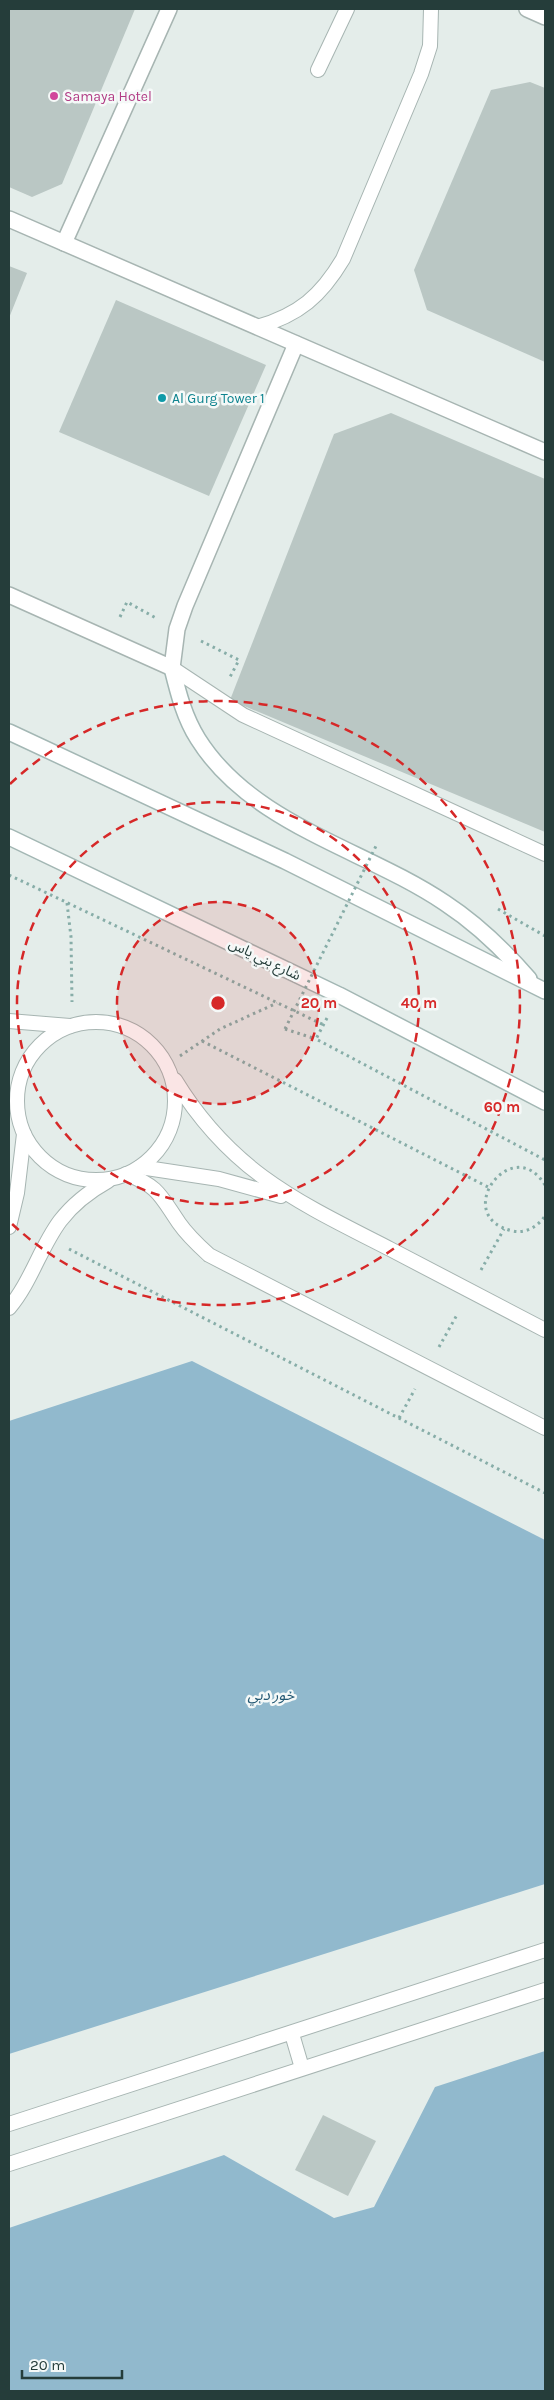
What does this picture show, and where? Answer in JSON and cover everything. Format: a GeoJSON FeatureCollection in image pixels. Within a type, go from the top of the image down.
{"type":"FeatureCollection","features":[{"type":"Feature","properties":{"kind":"main road"},"geometry":{"type":"LineString","coordinates":[[64,243],[169,9]]}},
{"type":"Feature","properties":{"kind":"main road"},"geometry":{"type":"LineString","coordinates":[[527,9],[545,17]]}},
{"type":"Feature","properties":{"kind":"main road"},"geometry":{"type":"LineString","coordinates":[[9,219],[545,452]]}},
{"type":"Feature","properties":{"kind":"main road"},"geometry":{"type":"LineString","coordinates":[[296,344],[177,629],[172,668],[181,705],[197,738],[219,769],[247,794],[279,814],[444,902],[478,926],[508,954],[540,989]]}},
{"type":"Feature","properties":{"kind":"main road"},"geometry":{"type":"LineString","coordinates":[[9,594],[172,668]]}},
{"type":"Feature","properties":{"kind":"main road"},"geometry":{"type":"LineString","coordinates":[[9,732],[276,857],[540,989]]}},
{"type":"Feature","properties":{"kind":"main road","name":"شارع بني ياس"},"geometry":{"type":"LineString","coordinates":[[9,837],[339,995],[545,1102]]}},
{"type":"Feature","properties":{"kind":"lane"},"geometry":{"type":"LineString","coordinates":[[318,70],[347,9]]}},
{"type":"Feature","properties":{"kind":"lane"},"geometry":{"type":"LineString","coordinates":[[257,327],[279,321],[304,305],[331,278],[343,258],[421,74],[430,46],[431,9]]}},
{"type":"Feature","properties":{"kind":"lane"},"geometry":{"type":"LineString","coordinates":[[172,668],[243,715],[545,854]]}},
{"type":"Feature","properties":{"kind":"lane"},"geometry":{"type":"LineString","coordinates":[[9,1021],[70,1026],[93,1022],[116,1024],[137,1033],[154,1048],[192,1107],[222,1143],[257,1174],[296,1201],[545,1330]]}},
{"type":"Feature","properties":{"kind":"lane"},"geometry":{"type":"LineString","coordinates":[[18,1120],[16,1096],[21,1074],[32,1053],[50,1037],[70,1026]]}},
{"type":"Feature","properties":{"kind":"lane"},"geometry":{"type":"LineString","coordinates":[[9,1308],[33,1272],[49,1239],[61,1220],[76,1203],[94,1189],[140,1167],[157,1151],[169,1132],[175,1111],[174,1088],[167,1066]]}},
{"type":"Feature","properties":{"kind":"lane"},"geometry":{"type":"LineString","coordinates":[[9,1104],[24,1134],[36,1152],[46,1162],[71,1176],[92,1180],[120,1176],[142,1180],[156,1190],[192,1240],[209,1255],[545,1428]]}},
{"type":"Feature","properties":{"kind":"lane"},"geometry":{"type":"LineString","coordinates":[[9,1228],[17,1193],[24,1134]]}},
{"type":"Feature","properties":{"kind":"lane"},"geometry":{"type":"LineString","coordinates":[[140,1167],[219,1179],[296,1201]]}},
{"type":"Feature","properties":{"kind":"lane"},"geometry":{"type":"LineString","coordinates":[[9,2124],[292,2034],[545,1950]]}},
{"type":"Feature","properties":{"kind":"lane"},"geometry":{"type":"LineString","coordinates":[[9,2164],[545,1990]]}},
{"type":"Feature","properties":{"kind":"lane"},"geometry":{"type":"LineString","coordinates":[[292,2034],[302,2068]]}},
{"type":"Feature","properties":{"kind":"path"},"geometry":{"type":"LineString","coordinates":[[377,844],[285,1029],[316,1039],[545,1160]]}},
{"type":"Feature","properties":{"kind":"path"},"geometry":{"type":"LineString","coordinates":[[9,875],[324,1025]]}},
{"type":"Feature","properties":{"kind":"path"},"geometry":{"type":"LineString","coordinates":[[67,902],[73,973],[70,1026]]}},
{"type":"Feature","properties":{"kind":"path"},"geometry":{"type":"LineString","coordinates":[[316,1039],[339,995]]}},
{"type":"Feature","properties":{"kind":"path"},"geometry":{"type":"LineString","coordinates":[[167,1066],[202,1041],[248,1015],[278,1003]]}},
{"type":"Feature","properties":{"kind":"path"},"geometry":{"type":"LineString","coordinates":[[202,1041],[488,1187]]}},
{"type":"Feature","properties":{"kind":"path"},"geometry":{"type":"LineString","coordinates":[[545,1185],[541,1178],[530,1171],[518,1168],[500,1173],[488,1187],[485,1199],[487,1212],[494,1222],[504,1229],[516,1232],[529,1230],[540,1224],[545,1216]]}},
{"type":"Feature","properties":{"kind":"path"},"geometry":{"type":"LineString","coordinates":[[399,1418],[504,1229]]}},
{"type":"Feature","properties":{"kind":"path"},"geometry":{"type":"LineString","coordinates":[[49,1239],[545,1493]]}},
{"type":"Feature","properties":{"kind":"water","name":"خور دبي"},"geometry":{"type":"Polygon","coordinates":[[[192,1361],[545,1540],[545,1884],[9,2054],[9,1421],[192,1361]]]}},
{"type":"Feature","properties":{"kind":"water"},"geometry":{"type":"Polygon","coordinates":[[[545,2051],[545,2391],[9,2391],[9,2228],[224,2155],[334,2218],[374,2207],[435,2087],[545,2051]]]}},
{"type":"Feature","properties":{"kind":"building","name":"Samaya Hotel"},"geometry":{"type":"Polygon","coordinates":[[[9,9],[135,9],[62,184],[32,197],[9,187],[9,9]]]}},
{"type":"Feature","properties":{"kind":"building"},"geometry":{"type":"Polygon","coordinates":[[[530,82],[545,88],[545,362],[427,310],[414,270],[491,90],[530,82]]]}},
{"type":"Feature","properties":{"kind":"building"},"geometry":{"type":"Polygon","coordinates":[[[9,266],[27,273],[9,318],[9,266]]]}},
{"type":"Feature","properties":{"kind":"building","name":"Al Gurg Tower 1"},"geometry":{"type":"Polygon","coordinates":[[[116,300],[266,365],[209,496],[59,432],[116,300]]]}},
{"type":"Feature","properties":{"kind":"building"},"geometry":{"type":"Polygon","coordinates":[[[391,413],[545,479],[545,832],[230,700],[334,434],[391,413]]]}},
{"type":"Feature","properties":{"kind":"building"},"geometry":{"type":"Polygon","coordinates":[[[323,2115],[376,2141],[348,2196],[295,2170],[323,2115]]]}},
{"type":"Feature","properties":{"kind":"place","name":"Samaya Hotel"},"geometry":{"type":"Point","coordinates":[54,96]}},
{"type":"Feature","properties":{"kind":"place","name":"Al Gurg Tower 1"},"geometry":{"type":"Point","coordinates":[162,398]}}]}
